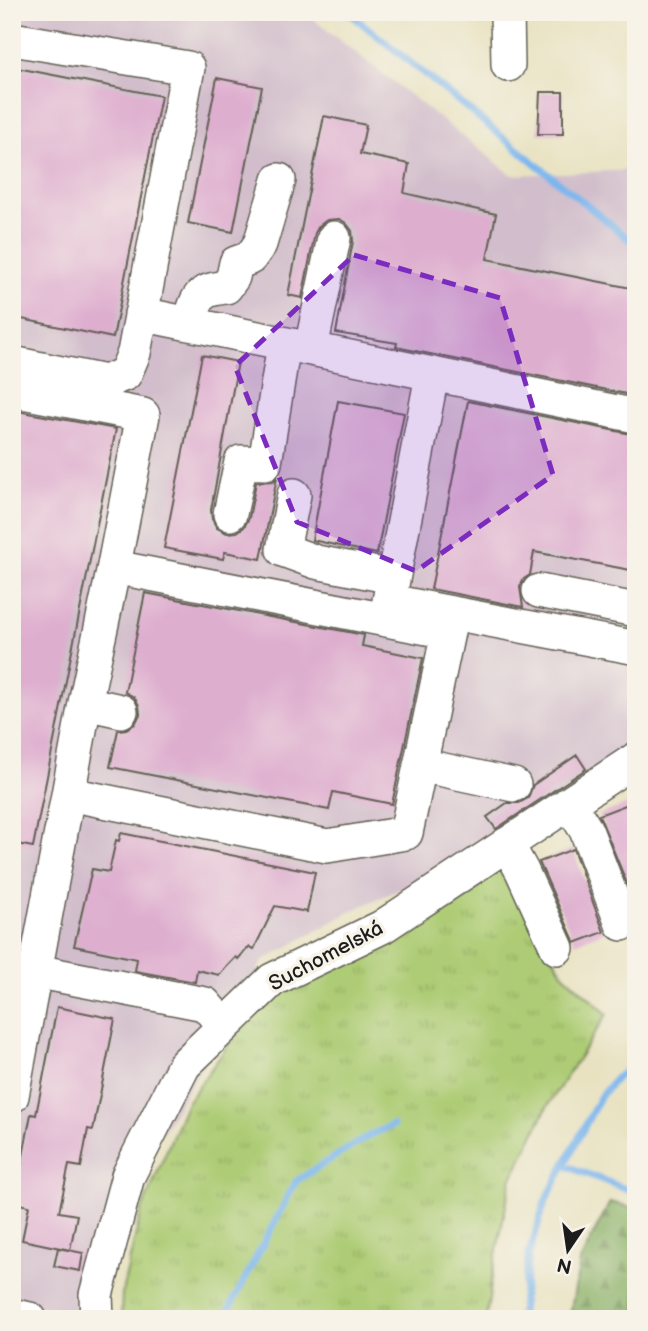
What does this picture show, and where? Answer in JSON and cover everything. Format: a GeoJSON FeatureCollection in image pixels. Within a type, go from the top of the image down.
{"type":"FeatureCollection","features":[{"type":"Feature","properties":{"kind":"street"},"geometry":{"type":"LineString","coordinates":[[506,12],[508,65]]}},
{"type":"Feature","properties":{"kind":"street"},"geometry":{"type":"LineString","coordinates":[[12,39],[188,68],[134,353],[125,374],[105,382],[12,363]]}},
{"type":"Feature","properties":{"kind":"street"},"geometry":{"type":"LineString","coordinates":[[189,324],[197,299],[207,289],[226,287],[233,277],[236,263],[250,258],[260,244],[279,180]]}},
{"type":"Feature","properties":{"kind":"street"},"geometry":{"type":"LineString","coordinates":[[230,514],[242,461],[265,463],[297,346],[334,238]]}},
{"type":"Feature","properties":{"kind":"street"},"geometry":{"type":"LineString","coordinates":[[141,314],[636,416]]}},
{"type":"Feature","properties":{"kind":"street"},"geometry":{"type":"LineString","coordinates":[[432,374],[389,601],[632,647],[636,643]]}},
{"type":"Feature","properties":{"kind":"street"},"geometry":{"type":"LineString","coordinates":[[12,390],[143,415],[85,703],[12,1096]]}},
{"type":"Feature","properties":{"kind":"street"},"geometry":{"type":"LineString","coordinates":[[294,495],[283,550],[316,562],[393,577]]}},
{"type":"Feature","properties":{"kind":"street"},"geometry":{"type":"LineString","coordinates":[[69,794],[327,846],[406,833],[448,632],[114,567]]}},
{"type":"Feature","properties":{"kind":"street"},"geometry":{"type":"LineString","coordinates":[[539,591],[636,610]]}},
{"type":"Feature","properties":{"kind":"street"},"geometry":{"type":"LineString","coordinates":[[85,703],[121,711]]}},
{"type":"Feature","properties":{"kind":"street","name":"Suchomelská"},"geometry":{"type":"LineString","coordinates":[[97,1319],[96,1295],[128,1176],[184,1065],[272,980],[382,927],[634,763]]}},
{"type":"Feature","properties":{"kind":"street"},"geometry":{"type":"LineString","coordinates":[[420,765],[514,785]]}},
{"type":"Feature","properties":{"kind":"street"},"geometry":{"type":"LineString","coordinates":[[569,803],[586,830],[622,924]]}},
{"type":"Feature","properties":{"kind":"street"},"geometry":{"type":"LineString","coordinates":[[507,844],[557,947]]}},
{"type":"Feature","properties":{"kind":"street"},"geometry":{"type":"LineString","coordinates":[[35,971],[205,1004],[224,1026]]}},
{"type":"Feature","properties":{"kind":"street"},"geometry":{"type":"LineString","coordinates":[[12,1315],[30,1319]]}},
{"type":"Feature","properties":{"kind":"highlighted area"},"geometry":{"type":"Polygon","coordinates":[[[354,255],[500,298],[553,475],[416,571],[297,522],[235,366],[354,255]]]}},
{"type":"Feature","properties":{"kind":"shaded area"},"geometry":{"type":"Polygon","coordinates":[[[12,12],[317,12],[314,20],[512,175],[636,170],[636,741],[607,765],[445,869],[353,910],[263,961],[121,1203],[89,1319],[12,1319],[12,12]]]}},
{"type":"Feature","properties":{"kind":"green space"},"geometry":{"type":"Polygon","coordinates":[[[505,860],[563,974],[607,1014],[547,1107],[511,1180],[486,1319],[121,1319],[122,1292],[141,1212],[186,1104],[258,1003],[505,860]]]}},
{"type":"Feature","properties":{"kind":"green space"},"geometry":{"type":"Polygon","coordinates":[[[610,1202],[636,1209],[636,1319],[569,1319],[580,1261],[610,1202]]]}},
{"type":"Feature","properties":{"kind":"building"},"geometry":{"type":"Polygon","coordinates":[[[12,67],[161,96],[113,338],[12,317],[12,67]]]}},
{"type":"Feature","properties":{"kind":"building"},"geometry":{"type":"Polygon","coordinates":[[[217,78],[262,87],[233,232],[188,223],[217,78]]]}},
{"type":"Feature","properties":{"kind":"building"},"geometry":{"type":"Polygon","coordinates":[[[540,92],[563,92],[563,134],[538,134],[540,92]]]}},
{"type":"Feature","properties":{"kind":"building"},"geometry":{"type":"Polygon","coordinates":[[[324,116],[366,125],[360,154],[409,164],[404,193],[496,214],[487,259],[636,289],[636,396],[396,347],[397,343],[336,333],[353,241],[352,231],[339,219],[327,220],[315,233],[302,298],[288,295],[324,116]]]}},
{"type":"Feature","properties":{"kind":"building"},"geometry":{"type":"Polygon","coordinates":[[[202,355],[238,362],[211,510],[217,528],[227,533],[237,532],[244,527],[249,518],[256,482],[273,481],[277,477],[261,559],[225,552],[223,559],[164,548],[202,355]]]}},
{"type":"Feature","properties":{"kind":"building"},"geometry":{"type":"Polygon","coordinates":[[[338,401],[404,413],[377,554],[312,540],[338,401]]]}},
{"type":"Feature","properties":{"kind":"building"},"geometry":{"type":"Polygon","coordinates":[[[468,401],[636,435],[636,571],[534,552],[530,575],[520,587],[523,607],[431,589],[468,401]]]}},
{"type":"Feature","properties":{"kind":"building"},"geometry":{"type":"Polygon","coordinates":[[[12,410],[116,429],[33,847],[12,843],[12,410]]]}},
{"type":"Feature","properties":{"kind":"building"},"geometry":{"type":"Polygon","coordinates":[[[145,593],[364,635],[362,646],[423,658],[392,804],[333,792],[329,810],[110,767],[118,730],[135,724],[140,714],[134,697],[125,692],[145,593]]]}},
{"type":"Feature","properties":{"kind":"building"},"geometry":{"type":"Polygon","coordinates":[[[577,755],[586,769],[496,829],[487,817],[507,803],[519,803],[528,798],[533,785],[577,755]]]}},
{"type":"Feature","properties":{"kind":"building"},"geometry":{"type":"Polygon","coordinates":[[[636,801],[636,906],[599,815],[636,801]]]}},
{"type":"Feature","properties":{"kind":"building"},"geometry":{"type":"Polygon","coordinates":[[[121,833],[315,872],[307,912],[275,906],[254,949],[249,947],[219,975],[197,970],[195,982],[135,971],[137,959],[74,946],[92,869],[109,872],[116,840],[119,841],[121,833]]]}},
{"type":"Feature","properties":{"kind":"building"},"geometry":{"type":"Polygon","coordinates":[[[573,849],[604,932],[575,943],[539,862],[573,849]]]}},
{"type":"Feature","properties":{"kind":"building"},"geometry":{"type":"Polygon","coordinates":[[[57,1007],[115,1019],[93,1130],[88,1129],[81,1167],[69,1165],[59,1212],[77,1215],[70,1250],[22,1240],[29,1206],[14,1203],[31,1114],[36,1115],[57,1007]]]}},
{"type":"Feature","properties":{"kind":"building"},"geometry":{"type":"Polygon","coordinates":[[[58,1248],[83,1253],[80,1271],[54,1266],[58,1248]]]}},
{"type":"Feature","properties":{"kind":"waterway"},"geometry":{"type":"LineString","coordinates":[[348,12],[636,245]]}},
{"type":"Feature","properties":{"kind":"waterway"},"geometry":{"type":"LineString","coordinates":[[520,1319],[529,1254],[545,1202],[600,1097],[615,1079],[636,1063]]}},
{"type":"Feature","properties":{"kind":"waterway"},"geometry":{"type":"LineString","coordinates":[[224,1319],[296,1181],[370,1135],[393,1125]]}},
{"type":"Feature","properties":{"kind":"waterway"},"geometry":{"type":"LineString","coordinates":[[564,1165],[636,1193]]}}]}
